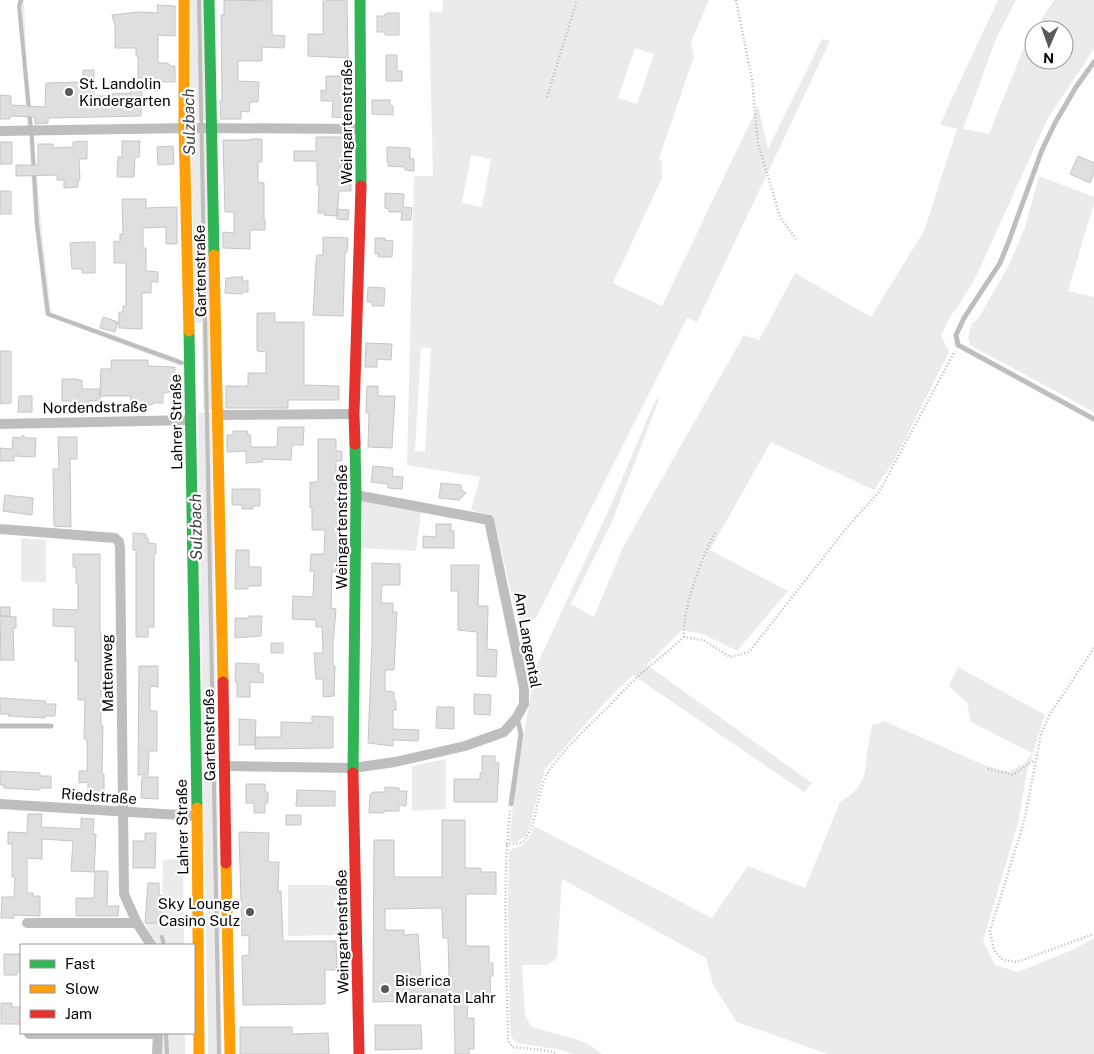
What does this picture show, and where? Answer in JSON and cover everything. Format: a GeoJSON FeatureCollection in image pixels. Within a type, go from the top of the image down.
{"type":"FeatureCollection","features":[{"type":"Feature","properties":{"kind":"street","name":"Lahrer Straße"},"geometry":{"type":"LineString","coordinates":[[184,0],[188,128],[199,1054]]}},
{"type":"Feature","properties":{"kind":"street","name":"Gartenstraße"},"geometry":{"type":"LineString","coordinates":[[209,0],[210,128],[218,415],[230,1054]]}},
{"type":"Feature","properties":{"kind":"street","name":"Weingartenstraße"},"geometry":{"type":"LineString","coordinates":[[359,1054],[353,768],[356,495],[354,414],[361,221],[360,0]]}},
{"type":"Feature","properties":{"kind":"street"},"geometry":{"type":"LineString","coordinates":[[0,132],[188,128],[361,129]]}},
{"type":"Feature","properties":{"kind":"street"},"geometry":{"type":"LineString","coordinates":[[218,415],[354,414]]}},
{"type":"Feature","properties":{"kind":"street","name":"Nordendstraße"},"geometry":{"type":"LineString","coordinates":[[0,424],[191,420]]}},
{"type":"Feature","properties":{"kind":"street","name":"Am Langental"},"geometry":{"type":"LineString","coordinates":[[225,766],[353,768],[395,762],[466,746],[504,732],[517,717],[524,704],[524,688],[489,520],[356,495]]}},
{"type":"Feature","properties":{"kind":"street","name":"Mattenweg"},"geometry":{"type":"LineString","coordinates":[[0,530],[115,538],[119,542],[124,894],[137,923],[150,944]]}},
{"type":"Feature","properties":{"kind":"street","name":"Riedstraße"},"geometry":{"type":"LineString","coordinates":[[0,804],[196,816]]}},
{"type":"Feature","properties":{"kind":"street"},"geometry":{"type":"LineString","coordinates":[[27,923],[137,923]]}},
{"type":"Feature","properties":{"kind":"street"},"geometry":{"type":"LineString","coordinates":[[29,1034],[158,1034],[157,1054]]}},
{"type":"Feature","properties":{"kind":"lane"},"geometry":{"type":"LineString","coordinates":[[1094,62],[1054,122],[997,268],[964,318],[956,334],[958,345],[1094,419]]}},
{"type":"Feature","properties":{"kind":"lane"},"geometry":{"type":"LineString","coordinates":[[511,804],[521,734],[517,717]]}},
{"type":"Feature","properties":{"kind":"lane"},"geometry":{"type":"LineString","coordinates":[[0,726],[51,726]]}},
{"type":"Feature","properties":{"kind":"path"},"geometry":{"type":"LineString","coordinates":[[547,97],[578,0]]}},
{"type":"Feature","properties":{"kind":"path"},"geometry":{"type":"LineString","coordinates":[[736,0],[752,80],[758,143],[780,217],[796,239]]}},
{"type":"Feature","properties":{"kind":"path"},"geometry":{"type":"LineString","coordinates":[[684,637],[703,640],[730,657],[749,652],[850,525],[879,492],[958,345]]}},
{"type":"Feature","properties":{"kind":"path"},"geometry":{"type":"LineString","coordinates":[[684,637],[683,624],[686,612],[706,548],[716,531]]}},
{"type":"Feature","properties":{"kind":"path"},"geometry":{"type":"LineString","coordinates":[[506,845],[523,842],[527,837],[538,800],[551,767],[643,672],[684,637]]}},
{"type":"Feature","properties":{"kind":"path"},"geometry":{"type":"LineString","coordinates":[[1093,936],[1017,962],[1003,960],[994,950],[990,931],[1024,822],[1042,734],[1050,714],[1094,648]]}},
{"type":"Feature","properties":{"kind":"path"},"geometry":{"type":"LineString","coordinates":[[988,769],[1013,775],[1036,759]]}},
{"type":"Feature","properties":{"kind":"path"},"geometry":{"type":"LineString","coordinates":[[511,804],[506,845],[505,901],[508,1040],[512,1047],[551,1051],[557,1054]]}},
{"type":"Feature","properties":{"kind":"shaded area"},"geometry":{"type":"Polygon","coordinates":[[[18,0],[24,0],[27,80],[32,126],[27,127],[18,0]]]}},
{"type":"Feature","properties":{"kind":"shaded area"},"geometry":{"type":"Polygon","coordinates":[[[190,0],[204,0],[206,120],[191,120],[190,0]]]}},
{"type":"Feature","properties":{"kind":"shaded area"},"geometry":{"type":"Polygon","coordinates":[[[443,0],[709,0],[691,42],[694,57],[659,158],[662,162],[662,178],[613,283],[662,306],[758,106],[768,149],[822,39],[830,41],[697,322],[687,318],[536,618],[519,626],[493,516],[471,510],[480,477],[407,465],[414,176],[433,176],[429,11],[443,13],[443,0]],[[635,48],[618,98],[637,104],[654,54],[635,48]],[[471,155],[462,203],[482,207],[491,159],[471,155]],[[421,347],[415,451],[425,452],[431,348],[421,347]]]}},
{"type":"Feature","properties":{"kind":"shaded area"},"geometry":{"type":"Polygon","coordinates":[[[998,0],[1016,0],[996,39],[963,129],[989,134],[1024,47],[1024,70],[1074,70],[1074,20],[1041,20],[1054,0],[1094,0],[1094,49],[1048,118],[975,279],[951,315],[941,335],[949,352],[894,461],[874,490],[771,442],[710,550],[788,591],[737,651],[703,634],[682,630],[647,665],[812,783],[804,792],[633,675],[605,702],[545,769],[526,836],[516,842],[509,842],[515,789],[531,692],[530,680],[610,507],[655,401],[660,397],[612,522],[571,604],[594,617],[623,547],[744,335],[759,340],[795,273],[871,317],[924,231],[957,129],[940,124],[998,0]]]}},
{"type":"Feature","properties":{"kind":"shaded area"},"geometry":{"type":"Polygon","coordinates":[[[191,133],[206,133],[212,409],[203,410],[202,323],[195,323],[191,133]]]}},
{"type":"Feature","properties":{"kind":"shaded area"},"geometry":{"type":"Polygon","coordinates":[[[29,139],[34,140],[51,313],[180,359],[180,366],[45,315],[34,218],[29,139]]]}},
{"type":"Feature","properties":{"kind":"shaded area"},"geometry":{"type":"Polygon","coordinates":[[[1039,176],[1094,197],[1094,203],[1068,291],[1094,297],[1094,412],[970,345],[968,337],[972,324],[979,317],[1009,265],[1025,227],[1039,176]]]}},
{"type":"Feature","properties":{"kind":"shaded area"},"geometry":{"type":"Polygon","coordinates":[[[198,413],[211,413],[222,1054],[208,1054],[198,413]]]}},
{"type":"Feature","properties":{"kind":"shaded area"},"geometry":{"type":"Polygon","coordinates":[[[362,501],[421,512],[416,551],[361,548],[362,501]]]}},
{"type":"Feature","properties":{"kind":"shaded area"},"geometry":{"type":"Polygon","coordinates":[[[21,538],[46,540],[46,582],[21,582],[21,538]]]}},
{"type":"Feature","properties":{"kind":"shaded area"},"geometry":{"type":"Polygon","coordinates":[[[958,667],[1045,715],[1027,771],[1018,823],[983,941],[995,965],[1018,972],[1094,938],[1094,1054],[828,1054],[737,1022],[713,985],[706,958],[562,879],[557,958],[548,965],[522,965],[525,1015],[531,1026],[576,1039],[602,1054],[574,1054],[562,1050],[517,1043],[511,1037],[508,907],[509,850],[526,842],[534,826],[712,918],[748,866],[805,888],[840,802],[854,792],[864,776],[872,725],[884,721],[984,765],[1009,772],[1025,763],[1032,753],[971,722],[967,703],[949,686],[958,667]]]}},
{"type":"Feature","properties":{"kind":"shaded area"},"geometry":{"type":"Polygon","coordinates":[[[446,759],[446,809],[412,811],[412,766],[446,759]]]}},
{"type":"Feature","properties":{"kind":"shaded area"},"geometry":{"type":"Polygon","coordinates":[[[183,859],[184,944],[156,944],[145,923],[162,923],[163,860],[183,859]]]}},
{"type":"Feature","properties":{"kind":"shaded area"},"geometry":{"type":"Polygon","coordinates":[[[288,885],[342,885],[345,935],[288,936],[288,885]]]}},
{"type":"Feature","properties":{"kind":"shaded area"},"geometry":{"type":"Polygon","coordinates":[[[161,1034],[185,1034],[185,1054],[161,1054],[161,1034]]]}},
{"type":"Feature","properties":{"kind":"building"},"geometry":{"type":"Polygon","coordinates":[[[224,0],[272,1],[272,35],[285,36],[284,48],[262,47],[262,61],[238,61],[238,81],[259,82],[258,102],[250,102],[249,112],[241,111],[241,119],[221,119],[221,15],[224,15],[224,0]]]}},
{"type":"Feature","properties":{"kind":"building"},"geometry":{"type":"Polygon","coordinates":[[[347,0],[348,58],[308,56],[308,34],[323,34],[323,1],[347,0]]]}},
{"type":"Feature","properties":{"kind":"building"},"geometry":{"type":"Polygon","coordinates":[[[157,5],[175,6],[175,36],[158,35],[158,63],[168,63],[170,66],[175,66],[175,82],[161,82],[161,90],[142,90],[141,116],[48,118],[48,123],[35,124],[35,117],[10,116],[10,119],[0,119],[0,95],[11,96],[11,105],[45,107],[46,83],[83,82],[83,70],[94,70],[94,96],[131,93],[131,85],[136,85],[136,80],[138,80],[138,56],[136,56],[136,48],[115,48],[115,25],[112,15],[138,12],[158,13],[157,5]]]}},
{"type":"Feature","properties":{"kind":"building"},"geometry":{"type":"Polygon","coordinates":[[[388,13],[399,13],[399,35],[385,35],[385,32],[377,32],[377,16],[385,16],[388,13]]]}},
{"type":"Feature","properties":{"kind":"building"},"geometry":{"type":"Polygon","coordinates":[[[386,55],[397,55],[397,71],[402,71],[402,81],[386,81],[386,55]]]}},
{"type":"Feature","properties":{"kind":"building"},"geometry":{"type":"Polygon","coordinates":[[[326,76],[349,76],[350,118],[332,117],[333,101],[321,101],[321,90],[326,91],[326,76]]]}},
{"type":"Feature","properties":{"kind":"building"},"geometry":{"type":"Polygon","coordinates":[[[372,100],[390,100],[390,105],[393,106],[393,115],[372,114],[372,100]]]}},
{"type":"Feature","properties":{"kind":"building"},"geometry":{"type":"Polygon","coordinates":[[[316,137],[346,137],[346,157],[343,157],[342,176],[345,176],[345,180],[351,180],[351,191],[339,191],[337,216],[318,213],[319,185],[317,185],[317,161],[294,161],[294,151],[316,151],[316,137]]]}},
{"type":"Feature","properties":{"kind":"building"},"geometry":{"type":"Polygon","coordinates":[[[262,139],[262,162],[258,162],[258,182],[264,183],[265,230],[250,230],[250,249],[223,248],[223,232],[234,233],[234,212],[225,212],[223,140],[262,139]]]}},
{"type":"Feature","properties":{"kind":"building"},"geometry":{"type":"Polygon","coordinates":[[[87,141],[87,159],[79,159],[80,180],[78,180],[78,187],[64,188],[64,180],[57,180],[57,175],[16,176],[16,165],[38,165],[38,144],[53,144],[53,148],[73,147],[73,142],[87,141]]]}},
{"type":"Feature","properties":{"kind":"building"},"geometry":{"type":"Polygon","coordinates":[[[122,141],[140,141],[139,157],[135,157],[134,177],[117,177],[118,157],[122,157],[122,141]]]}},
{"type":"Feature","properties":{"kind":"building"},"geometry":{"type":"Polygon","coordinates":[[[0,142],[12,142],[12,164],[0,164],[0,142]]]}},
{"type":"Feature","properties":{"kind":"building"},"geometry":{"type":"Polygon","coordinates":[[[173,146],[174,164],[158,165],[157,147],[173,146]]]}},
{"type":"Feature","properties":{"kind":"building"},"geometry":{"type":"Polygon","coordinates":[[[387,147],[410,148],[410,159],[414,159],[414,171],[405,170],[405,167],[388,166],[387,147]]]}},
{"type":"Feature","properties":{"kind":"building"},"geometry":{"type":"Polygon","coordinates":[[[1078,156],[1094,163],[1094,173],[1090,183],[1070,174],[1078,156]]]}},
{"type":"Feature","properties":{"kind":"building"},"geometry":{"type":"Polygon","coordinates":[[[0,191],[11,191],[11,214],[0,214],[0,191]]]}},
{"type":"Feature","properties":{"kind":"building"},"geometry":{"type":"Polygon","coordinates":[[[385,193],[404,194],[403,207],[412,208],[411,220],[401,220],[402,212],[389,212],[389,209],[385,208],[385,193]]]}},
{"type":"Feature","properties":{"kind":"building"},"geometry":{"type":"Polygon","coordinates":[[[122,199],[146,199],[146,208],[177,207],[177,244],[166,244],[166,227],[143,228],[143,248],[146,248],[146,271],[158,272],[158,282],[151,282],[151,293],[142,293],[142,329],[119,328],[119,312],[123,312],[123,306],[126,306],[126,263],[114,263],[114,241],[120,242],[120,234],[123,234],[122,199]]]}},
{"type":"Feature","properties":{"kind":"building"},"geometry":{"type":"Polygon","coordinates":[[[337,209],[349,210],[348,220],[337,219],[337,209]]]}},
{"type":"Feature","properties":{"kind":"building"},"geometry":{"type":"Polygon","coordinates":[[[323,237],[348,238],[347,252],[345,252],[343,316],[313,315],[316,262],[317,255],[323,255],[323,237]]]}},
{"type":"Feature","properties":{"kind":"building"},"geometry":{"type":"Polygon","coordinates":[[[375,238],[385,238],[385,240],[393,241],[392,257],[378,257],[379,254],[375,254],[375,238]]]}},
{"type":"Feature","properties":{"kind":"building"},"geometry":{"type":"Polygon","coordinates":[[[95,242],[95,273],[82,273],[82,269],[72,269],[70,243],[95,242]]]}},
{"type":"Feature","properties":{"kind":"building"},"geometry":{"type":"Polygon","coordinates":[[[243,277],[242,281],[248,281],[248,292],[243,292],[242,294],[225,293],[226,278],[243,277]]]}},
{"type":"Feature","properties":{"kind":"building"},"geometry":{"type":"Polygon","coordinates":[[[368,287],[385,288],[384,306],[372,306],[372,302],[367,302],[368,287]]]}},
{"type":"Feature","properties":{"kind":"building"},"geometry":{"type":"Polygon","coordinates":[[[257,313],[275,313],[275,322],[304,322],[304,385],[339,386],[339,400],[288,400],[288,408],[226,408],[226,386],[248,386],[248,373],[266,373],[266,352],[257,351],[257,313]]]}},
{"type":"Feature","properties":{"kind":"building"},"geometry":{"type":"Polygon","coordinates":[[[103,317],[118,322],[115,332],[100,328],[103,317]]]}},
{"type":"Feature","properties":{"kind":"building"},"geometry":{"type":"Polygon","coordinates":[[[366,343],[392,344],[391,360],[377,359],[377,367],[365,367],[366,343]]]}},
{"type":"Feature","properties":{"kind":"building"},"geometry":{"type":"Polygon","coordinates":[[[0,351],[11,351],[11,403],[0,404],[0,351]]]}},
{"type":"Feature","properties":{"kind":"building"},"geometry":{"type":"Polygon","coordinates":[[[111,360],[148,360],[148,366],[175,367],[174,391],[163,393],[163,403],[153,403],[152,405],[130,404],[131,396],[100,396],[101,369],[111,369],[111,360]]]}},
{"type":"Feature","properties":{"kind":"building"},"geometry":{"type":"Polygon","coordinates":[[[62,379],[82,380],[82,389],[100,389],[100,400],[88,401],[88,404],[76,404],[76,401],[62,401],[62,379]]]}},
{"type":"Feature","properties":{"kind":"building"},"geometry":{"type":"Polygon","coordinates":[[[367,386],[378,386],[378,396],[395,396],[392,448],[368,447],[369,413],[366,413],[367,386]]]}},
{"type":"Feature","properties":{"kind":"building"},"geometry":{"type":"Polygon","coordinates":[[[19,396],[32,396],[32,412],[18,412],[19,396]]]}},
{"type":"Feature","properties":{"kind":"building"},"geometry":{"type":"Polygon","coordinates":[[[278,427],[304,427],[303,445],[292,445],[291,460],[262,459],[263,462],[246,463],[246,451],[227,452],[227,435],[233,435],[233,431],[247,431],[248,435],[250,435],[251,447],[277,447],[278,427]]]}},
{"type":"Feature","properties":{"kind":"building"},"geometry":{"type":"Polygon","coordinates":[[[23,435],[26,438],[36,438],[35,457],[14,456],[14,461],[0,461],[0,448],[12,449],[13,437],[20,438],[23,435]]]}},
{"type":"Feature","properties":{"kind":"building"},"geometry":{"type":"Polygon","coordinates":[[[58,437],[77,437],[77,459],[70,459],[71,527],[54,526],[53,469],[59,469],[58,437]]]}},
{"type":"Feature","properties":{"kind":"building"},"geometry":{"type":"Polygon","coordinates":[[[318,439],[336,439],[336,451],[342,451],[342,461],[336,461],[336,482],[340,482],[339,530],[336,572],[332,572],[331,608],[336,609],[333,644],[333,665],[335,666],[334,696],[323,697],[323,679],[316,679],[314,653],[323,653],[322,627],[316,627],[316,620],[292,619],[293,596],[313,597],[314,571],[310,571],[311,554],[324,554],[325,530],[312,530],[312,507],[310,508],[310,482],[318,482],[318,439]]]}},
{"type":"Feature","properties":{"kind":"building"},"geometry":{"type":"Polygon","coordinates":[[[373,466],[393,468],[392,476],[403,477],[402,489],[388,488],[388,484],[371,482],[373,466]]]}},
{"type":"Feature","properties":{"kind":"building"},"geometry":{"type":"Polygon","coordinates":[[[441,483],[461,485],[461,490],[466,493],[459,500],[439,498],[441,483]]]}},
{"type":"Feature","properties":{"kind":"building"},"geometry":{"type":"Polygon","coordinates":[[[232,489],[260,489],[260,506],[253,506],[253,509],[242,509],[242,505],[232,505],[232,489]]]}},
{"type":"Feature","properties":{"kind":"building"},"geometry":{"type":"Polygon","coordinates":[[[5,495],[33,498],[32,515],[3,511],[5,495]]]}},
{"type":"Feature","properties":{"kind":"building"},"geometry":{"type":"Polygon","coordinates":[[[436,524],[451,524],[451,531],[454,531],[454,548],[423,548],[423,536],[436,537],[436,524]]]}},
{"type":"Feature","properties":{"kind":"building"},"geometry":{"type":"Polygon","coordinates":[[[133,533],[146,534],[148,543],[156,544],[156,554],[154,554],[154,627],[148,627],[148,637],[136,637],[136,550],[133,550],[133,533]]]}},
{"type":"Feature","properties":{"kind":"building"},"geometry":{"type":"Polygon","coordinates":[[[236,550],[249,550],[249,567],[261,567],[261,586],[235,589],[236,550]]]}},
{"type":"Feature","properties":{"kind":"building"},"geometry":{"type":"Polygon","coordinates":[[[73,554],[100,554],[101,726],[103,726],[102,774],[104,774],[104,794],[88,794],[88,782],[79,783],[79,771],[87,771],[87,739],[84,739],[85,700],[78,700],[78,661],[75,661],[75,627],[53,626],[53,609],[78,610],[78,583],[76,583],[76,567],[73,567],[73,554]]]}},
{"type":"Feature","properties":{"kind":"building"},"geometry":{"type":"Polygon","coordinates":[[[372,563],[400,564],[400,585],[382,585],[381,603],[393,603],[393,612],[397,612],[394,670],[385,670],[385,691],[394,692],[394,701],[396,701],[396,710],[393,710],[393,729],[419,730],[418,741],[393,740],[393,746],[368,743],[372,643],[372,563]]]}},
{"type":"Feature","properties":{"kind":"building"},"geometry":{"type":"Polygon","coordinates":[[[451,565],[479,565],[478,606],[488,606],[487,649],[497,650],[496,677],[477,676],[477,632],[458,630],[458,591],[451,591],[451,565]]]}},
{"type":"Feature","properties":{"kind":"building"},"geometry":{"type":"Polygon","coordinates":[[[0,607],[10,607],[10,616],[0,616],[0,607]]]}},
{"type":"Feature","properties":{"kind":"building"},"geometry":{"type":"Polygon","coordinates":[[[1,616],[16,617],[16,628],[13,628],[14,660],[0,660],[1,616]]]}},
{"type":"Feature","properties":{"kind":"building"},"geometry":{"type":"Polygon","coordinates":[[[249,616],[262,616],[261,636],[235,638],[235,618],[249,618],[249,616]]]}},
{"type":"Feature","properties":{"kind":"building"},"geometry":{"type":"Polygon","coordinates":[[[271,643],[283,643],[283,653],[271,653],[271,643]]]}},
{"type":"Feature","properties":{"kind":"building"},"geometry":{"type":"Polygon","coordinates":[[[236,663],[259,664],[259,673],[263,673],[263,683],[250,682],[250,697],[237,697],[237,682],[235,682],[236,663]]]}},
{"type":"Feature","properties":{"kind":"building"},"geometry":{"type":"Polygon","coordinates":[[[139,666],[158,666],[158,687],[150,686],[150,711],[157,711],[157,751],[149,751],[148,775],[138,775],[139,666]]]}},
{"type":"Feature","properties":{"kind":"building"},"geometry":{"type":"Polygon","coordinates":[[[474,694],[491,695],[490,715],[474,714],[474,694]]]}},
{"type":"Feature","properties":{"kind":"building"},"geometry":{"type":"Polygon","coordinates":[[[0,698],[46,701],[45,704],[56,704],[55,716],[45,716],[45,718],[0,714],[0,698]]]}},
{"type":"Feature","properties":{"kind":"building"},"geometry":{"type":"Polygon","coordinates":[[[437,707],[454,707],[454,729],[436,728],[437,707]]]}},
{"type":"Feature","properties":{"kind":"building"},"geometry":{"type":"Polygon","coordinates":[[[312,716],[333,717],[333,748],[255,749],[256,737],[281,737],[281,722],[312,723],[312,716]]]}},
{"type":"Feature","properties":{"kind":"building"},"geometry":{"type":"Polygon","coordinates":[[[239,719],[256,720],[255,745],[239,745],[239,719]]]}},
{"type":"Feature","properties":{"kind":"building"},"geometry":{"type":"Polygon","coordinates":[[[482,756],[495,756],[495,763],[499,763],[497,802],[454,802],[454,779],[480,779],[482,756]]]}},
{"type":"Feature","properties":{"kind":"building"},"geometry":{"type":"Polygon","coordinates":[[[0,771],[40,773],[40,776],[51,776],[51,788],[40,788],[40,790],[4,788],[4,785],[0,785],[0,771]]]}},
{"type":"Feature","properties":{"kind":"building"},"geometry":{"type":"Polygon","coordinates":[[[142,777],[158,777],[158,799],[141,798],[142,777]]]}},
{"type":"Feature","properties":{"kind":"building"},"geometry":{"type":"Polygon","coordinates":[[[246,784],[265,784],[265,792],[268,792],[268,803],[265,803],[265,813],[254,813],[254,803],[246,803],[246,784]]]}},
{"type":"Feature","properties":{"kind":"building"},"geometry":{"type":"Polygon","coordinates":[[[385,787],[399,788],[399,791],[407,791],[406,806],[399,805],[399,811],[369,813],[370,795],[373,792],[385,792],[385,787]]]}},
{"type":"Feature","properties":{"kind":"building"},"geometry":{"type":"Polygon","coordinates":[[[297,790],[335,791],[335,806],[296,806],[297,790]]]}},
{"type":"Feature","properties":{"kind":"building"},"geometry":{"type":"Polygon","coordinates":[[[28,814],[42,814],[41,827],[81,829],[81,818],[94,819],[93,834],[96,834],[94,872],[71,871],[73,841],[42,839],[42,859],[27,858],[27,893],[33,893],[33,896],[40,896],[40,916],[14,915],[14,918],[1,918],[2,897],[14,897],[15,877],[12,877],[12,844],[8,844],[8,832],[27,833],[28,814]]]}},
{"type":"Feature","properties":{"kind":"building"},"geometry":{"type":"Polygon","coordinates":[[[286,815],[301,815],[301,825],[286,825],[286,815]]]}},
{"type":"Feature","properties":{"kind":"building"},"geometry":{"type":"Polygon","coordinates":[[[442,820],[465,820],[465,868],[481,868],[481,872],[496,872],[496,894],[466,894],[466,946],[489,946],[489,963],[493,963],[493,976],[490,976],[491,1000],[468,1000],[467,1018],[474,1018],[474,1049],[469,1049],[469,1054],[455,1054],[454,1000],[373,1002],[374,840],[394,840],[394,877],[442,877],[442,820]],[[442,908],[385,909],[385,930],[404,930],[404,935],[418,934],[421,978],[449,977],[448,938],[443,938],[442,908]]]}},
{"type":"Feature","properties":{"kind":"building"},"geometry":{"type":"Polygon","coordinates":[[[239,832],[269,833],[268,862],[279,862],[278,891],[281,891],[283,941],[336,941],[337,970],[325,970],[325,1004],[243,1005],[242,956],[249,955],[249,935],[242,936],[239,832]]]}},
{"type":"Feature","properties":{"kind":"building"},"geometry":{"type":"Polygon","coordinates":[[[145,833],[156,833],[155,868],[133,868],[133,841],[145,841],[145,833]]]}},
{"type":"Feature","properties":{"kind":"building"},"geometry":{"type":"Polygon","coordinates":[[[95,871],[108,871],[107,906],[119,906],[118,916],[76,916],[76,898],[94,898],[95,871]]]}},
{"type":"Feature","properties":{"kind":"building"},"geometry":{"type":"Polygon","coordinates":[[[148,883],[159,883],[159,895],[161,895],[162,901],[162,923],[145,923],[148,883]]]}},
{"type":"Feature","properties":{"kind":"building"},"geometry":{"type":"Polygon","coordinates":[[[4,954],[20,954],[20,972],[17,972],[17,975],[4,975],[4,954]]]}},
{"type":"Feature","properties":{"kind":"building"},"geometry":{"type":"Polygon","coordinates":[[[1,1003],[12,1003],[12,1007],[20,1007],[20,1024],[1,1024],[1,1003]]]}},
{"type":"Feature","properties":{"kind":"building"},"geometry":{"type":"Polygon","coordinates":[[[375,1025],[421,1025],[422,1049],[375,1050],[375,1025]]]}},
{"type":"Feature","properties":{"kind":"building"},"geometry":{"type":"Polygon","coordinates":[[[240,1027],[292,1027],[292,1034],[328,1033],[329,1054],[240,1054],[240,1027]]]}},
{"type":"Feature","properties":{"kind":"waterway"},"geometry":{"type":"LineString","coordinates":[[21,0],[19,6],[32,139],[37,225],[48,314],[182,363]]}},
{"type":"Feature","properties":{"kind":"waterway","name":"Sulzbach"},"geometry":{"type":"LineString","coordinates":[[199,0],[219,1054]]}},
{"type":"Feature","properties":{"kind":"waterway"},"geometry":{"type":"LineString","coordinates":[[162,937],[164,944]]}},
{"type":"Feature","properties":{"kind":"waterway"},"geometry":{"type":"LineString","coordinates":[[166,1034],[167,1054]]}},
{"type":"Feature","properties":{"kind":"traffic: fast"},"geometry":{"type":"LineString","coordinates":[[209,0],[214,255]]}},
{"type":"Feature","properties":{"kind":"traffic: fast"},"geometry":{"type":"LineString","coordinates":[[360,0],[361,186]]}},
{"type":"Feature","properties":{"kind":"traffic: fast"},"geometry":{"type":"LineString","coordinates":[[189,331],[197,808]]}},
{"type":"Feature","properties":{"kind":"traffic: fast"},"geometry":{"type":"LineString","coordinates":[[353,773],[355,444]]}},
{"type":"Feature","properties":{"kind":"traffic: slow"},"geometry":{"type":"LineString","coordinates":[[184,0],[184,128],[189,331]]}},
{"type":"Feature","properties":{"kind":"traffic: slow"},"geometry":{"type":"LineString","coordinates":[[214,255],[223,682]]}},
{"type":"Feature","properties":{"kind":"traffic: slow"},"geometry":{"type":"LineString","coordinates":[[197,808],[199,1054]]}},
{"type":"Feature","properties":{"kind":"traffic: slow"},"geometry":{"type":"LineString","coordinates":[[226,863],[230,1054]]}},
{"type":"Feature","properties":{"kind":"traffic: jam"},"geometry":{"type":"LineString","coordinates":[[355,444],[354,414],[361,186]]}},
{"type":"Feature","properties":{"kind":"traffic: jam"},"geometry":{"type":"LineString","coordinates":[[223,682],[226,863]]}},
{"type":"Feature","properties":{"kind":"traffic: jam"},"geometry":{"type":"LineString","coordinates":[[353,773],[359,1054]]}},
{"type":"Feature","properties":{"kind":"place","name":"St. Landolin Kindergarten"},"geometry":{"type":"Point","coordinates":[69,92]}},
{"type":"Feature","properties":{"kind":"place","name":"Sky Lounge Casino Sulz"},"geometry":{"type":"Point","coordinates":[250,912]}},
{"type":"Feature","properties":{"kind":"place","name":"Biserica Maranata Lahr"},"geometry":{"type":"Point","coordinates":[385,989]}}]}
